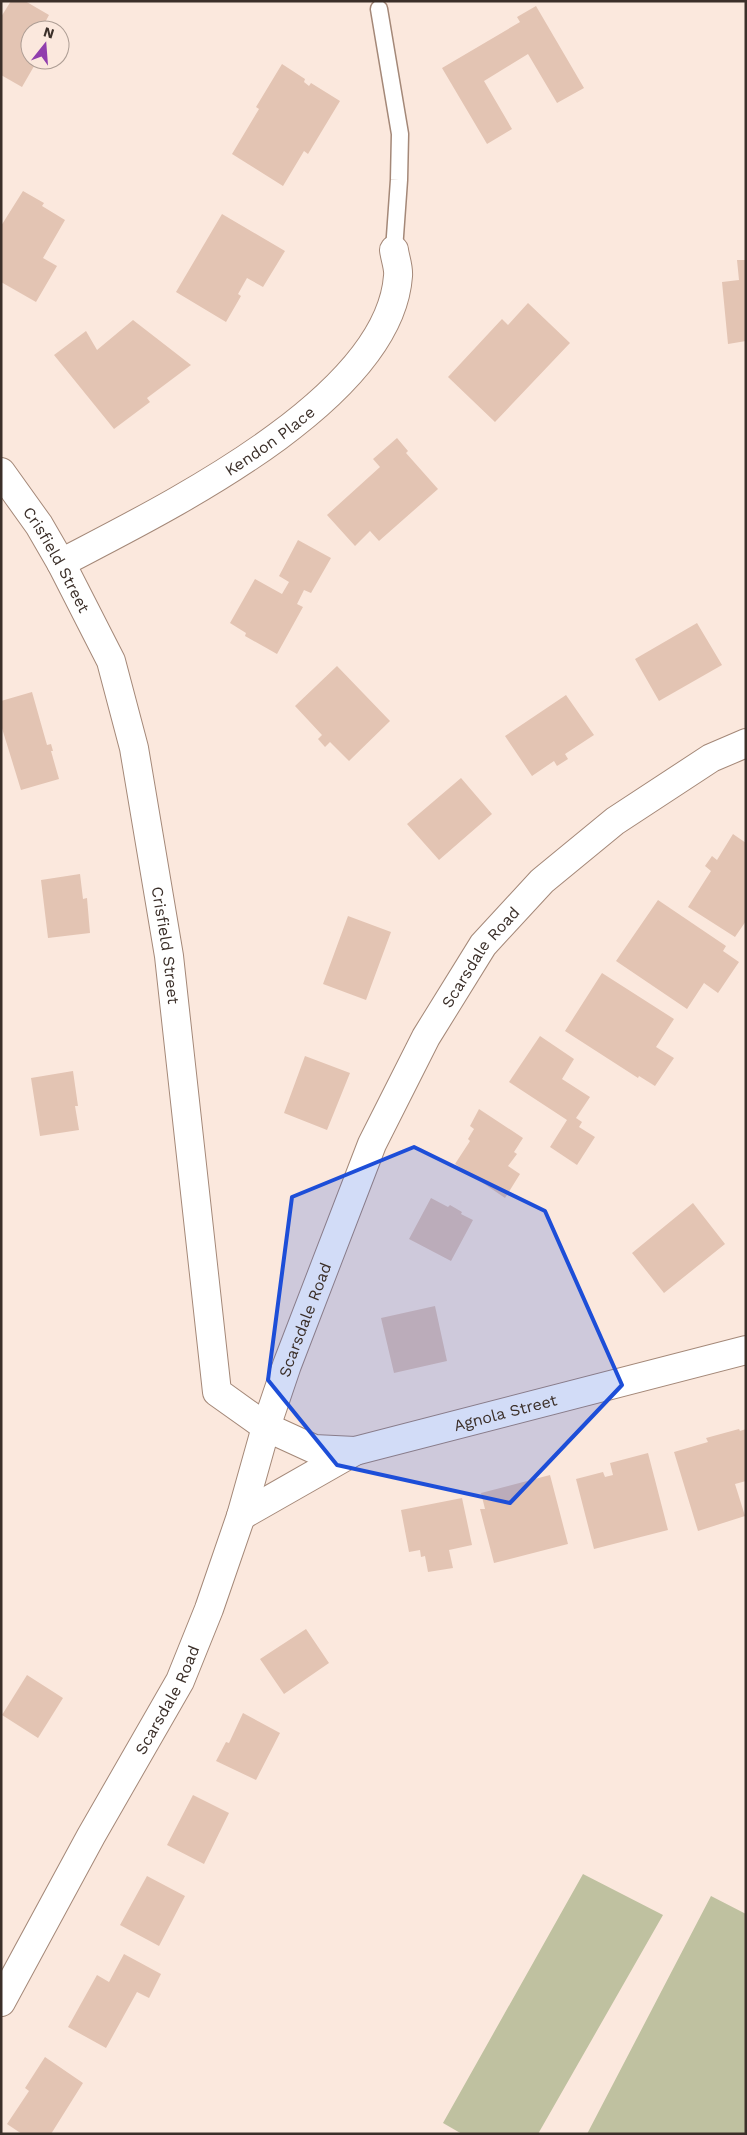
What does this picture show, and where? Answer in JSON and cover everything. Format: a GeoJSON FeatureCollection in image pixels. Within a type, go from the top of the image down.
{"type":"FeatureCollection","features":[{"type":"Feature","properties":{"kind":"street","name":"Kendon Place"},"geometry":{"type":"LineString","coordinates":[[61,563],[183,499],[280,434],[339,386],[374,344],[391,312],[399,274],[394,250]]}},
{"type":"Feature","properties":{"kind":"street","name":"Crisfield Street"},"geometry":{"type":"LineString","coordinates":[[1,472],[39,525],[61,563],[110,661],[134,748],[169,956],[217,1392],[266,1427]]}},
{"type":"Feature","properties":{"kind":"street","name":"Scarsdale Road"},"geometry":{"type":"LineString","coordinates":[[1,2002],[91,1836],[180,1681],[209,1609],[241,1516],[266,1427],[287,1365],[372,1144],[426,1037],[483,945],[542,880],[615,821],[711,758],[746,742]]}},
{"type":"Feature","properties":{"kind":"street","name":"Agnola Street"},"geometry":{"type":"LineString","coordinates":[[266,1427],[314,1449],[355,1451],[746,1350]]}},
{"type":"Feature","properties":{"kind":"street"},"geometry":{"type":"LineString","coordinates":[[241,1516],[355,1451]]}},
{"type":"Feature","properties":{"kind":"lane"},"geometry":{"type":"LineString","coordinates":[[379,9],[400,134],[394,250]]}},
{"type":"Feature","properties":{"kind":"highlighted area"},"geometry":{"type":"Polygon","coordinates":[[[414,1147],[545,1211],[622,1385],[510,1503],[337,1465],[268,1380],[292,1197],[414,1147]]]}},
{"type":"Feature","properties":{"kind":"green space"},"geometry":{"type":"Polygon","coordinates":[[[583,1874],[663,1915],[538,2134],[462,2134],[443,2123],[583,1874]]]}},
{"type":"Feature","properties":{"kind":"green space"},"geometry":{"type":"Polygon","coordinates":[[[711,1896],[746,1914],[746,2134],[587,2134],[711,1896]]]}},
{"type":"Feature","properties":{"kind":"building"},"geometry":{"type":"Polygon","coordinates":[[[11,1],[25,1],[49,15],[46,20],[20,20],[20,70],[32,70],[22,87],[1,75],[1,17],[11,1]]]}},
{"type":"Feature","properties":{"kind":"building"},"geometry":{"type":"Polygon","coordinates":[[[536,6],[584,88],[557,103],[528,54],[484,81],[512,129],[487,144],[442,68],[520,22],[517,17],[536,6]]]}},
{"type":"Feature","properties":{"kind":"building"},"geometry":{"type":"Polygon","coordinates":[[[282,64],[305,79],[304,82],[309,86],[311,83],[340,101],[308,154],[304,151],[283,186],[232,154],[259,109],[256,107],[282,64]]]}},
{"type":"Feature","properties":{"kind":"building"},"geometry":{"type":"Polygon","coordinates":[[[23,191],[44,203],[42,206],[65,220],[43,258],[57,266],[36,302],[1,282],[1,226],[23,191]]]}},
{"type":"Feature","properties":{"kind":"building"},"geometry":{"type":"Polygon","coordinates":[[[222,214],[285,251],[263,287],[247,278],[238,294],[241,296],[226,322],[176,292],[222,214]]]}},
{"type":"Feature","properties":{"kind":"building"},"geometry":{"type":"Polygon","coordinates":[[[737,260],[746,260],[746,341],[728,344],[722,282],[739,280],[737,260]]]}},
{"type":"Feature","properties":{"kind":"building"},"geometry":{"type":"Polygon","coordinates":[[[528,303],[570,343],[495,422],[448,377],[502,319],[508,325],[528,303]]]}},
{"type":"Feature","properties":{"kind":"building"},"geometry":{"type":"Polygon","coordinates":[[[133,320],[191,365],[147,398],[150,402],[114,429],[54,355],[86,331],[97,350],[133,320]]]}},
{"type":"Feature","properties":{"kind":"building"},"geometry":{"type":"Polygon","coordinates":[[[397,438],[408,451],[406,453],[438,489],[379,541],[370,531],[355,546],[327,515],[380,467],[373,459],[397,438]]]}},
{"type":"Feature","properties":{"kind":"building"},"geometry":{"type":"Polygon","coordinates":[[[298,540],[331,558],[311,593],[304,590],[297,604],[303,607],[277,654],[245,636],[246,633],[230,623],[255,579],[282,594],[289,582],[279,576],[298,540]]]}},
{"type":"Feature","properties":{"kind":"building"},"geometry":{"type":"Polygon","coordinates":[[[697,623],[722,665],[659,701],[635,659],[697,623]]]}},
{"type":"Feature","properties":{"kind":"building"},"geometry":{"type":"Polygon","coordinates":[[[337,666],[390,721],[349,761],[330,742],[325,747],[318,739],[322,735],[295,706],[337,666]]]}},
{"type":"Feature","properties":{"kind":"building"},"geometry":{"type":"Polygon","coordinates":[[[32,692],[47,745],[51,744],[53,751],[51,751],[59,779],[21,790],[1,725],[1,701],[32,692]]]}},
{"type":"Feature","properties":{"kind":"building"},"geometry":{"type":"Polygon","coordinates":[[[566,695],[594,735],[565,754],[568,759],[557,766],[554,761],[532,776],[505,736],[566,695]]]}},
{"type":"Feature","properties":{"kind":"building"},"geometry":{"type":"Polygon","coordinates":[[[461,778],[492,814],[439,860],[407,824],[461,778]]]}},
{"type":"Feature","properties":{"kind":"building"},"geometry":{"type":"Polygon","coordinates":[[[733,834],[746,843],[746,921],[735,937],[688,907],[711,871],[705,866],[712,856],[717,860],[733,834]]]}},
{"type":"Feature","properties":{"kind":"building"},"geometry":{"type":"Polygon","coordinates":[[[80,874],[83,899],[87,898],[90,933],[48,938],[41,880],[80,874]]]}},
{"type":"Feature","properties":{"kind":"building"},"geometry":{"type":"Polygon","coordinates":[[[658,900],[726,946],[723,951],[739,962],[718,993],[704,983],[687,1009],[616,961],[658,900]]]}},
{"type":"Feature","properties":{"kind":"building"},"geometry":{"type":"Polygon","coordinates":[[[348,916],[391,932],[366,1000],[323,984],[348,916]]]}},
{"type":"Feature","properties":{"kind":"building"},"geometry":{"type":"Polygon","coordinates":[[[602,973],[674,1019],[656,1047],[674,1058],[655,1086],[639,1076],[638,1078],[565,1031],[602,973]]]}},
{"type":"Feature","properties":{"kind":"building"},"geometry":{"type":"Polygon","coordinates":[[[540,1036],[574,1059],[562,1079],[590,1097],[576,1118],[582,1122],[579,1127],[595,1137],[577,1165],[550,1147],[567,1120],[509,1082],[540,1036]]]}},
{"type":"Feature","properties":{"kind":"building"},"geometry":{"type":"Polygon","coordinates":[[[305,1056],[350,1073],[327,1130],[284,1113],[305,1056]]]}},
{"type":"Feature","properties":{"kind":"building"},"geometry":{"type":"Polygon","coordinates":[[[73,1071],[78,1106],[75,1106],[79,1130],[40,1136],[31,1078],[73,1071]]]}},
{"type":"Feature","properties":{"kind":"building"},"geometry":{"type":"Polygon","coordinates":[[[479,1109],[523,1138],[514,1152],[517,1154],[508,1166],[520,1174],[505,1198],[455,1164],[470,1141],[468,1139],[474,1129],[470,1126],[479,1109]]]}},
{"type":"Feature","properties":{"kind":"building"},"geometry":{"type":"Polygon","coordinates":[[[431,1198],[448,1207],[450,1205],[462,1212],[461,1214],[473,1220],[451,1261],[409,1239],[431,1198]]]}},
{"type":"Feature","properties":{"kind":"building"},"geometry":{"type":"Polygon","coordinates":[[[693,1203],[725,1244],[664,1293],[632,1253],[693,1203]]]}},
{"type":"Feature","properties":{"kind":"building"},"geometry":{"type":"Polygon","coordinates":[[[435,1306],[447,1361],[394,1373],[381,1318],[435,1306]]]}},
{"type":"Feature","properties":{"kind":"building"},"geometry":{"type":"Polygon","coordinates":[[[739,1429],[740,1431],[746,1429],[746,1481],[735,1484],[745,1516],[698,1531],[674,1452],[708,1442],[706,1438],[739,1429]]]}},
{"type":"Feature","properties":{"kind":"building"},"geometry":{"type":"Polygon","coordinates":[[[648,1453],[668,1530],[594,1549],[576,1479],[603,1472],[605,1477],[613,1475],[610,1463],[648,1453]]]}},
{"type":"Feature","properties":{"kind":"building"},"geometry":{"type":"Polygon","coordinates":[[[550,1475],[568,1544],[494,1563],[480,1509],[485,1509],[481,1493],[550,1475]]]}},
{"type":"Feature","properties":{"kind":"building"},"geometry":{"type":"Polygon","coordinates":[[[462,1498],[472,1545],[449,1550],[453,1568],[428,1572],[425,1556],[421,1557],[420,1550],[409,1552],[401,1510],[462,1498]]]}},
{"type":"Feature","properties":{"kind":"building"},"geometry":{"type":"Polygon","coordinates":[[[306,1629],[329,1663],[284,1694],[260,1659],[306,1629]]]}},
{"type":"Feature","properties":{"kind":"building"},"geometry":{"type":"Polygon","coordinates":[[[27,1675],[63,1698],[38,1738],[2,1715],[27,1675]]]}},
{"type":"Feature","properties":{"kind":"building"},"geometry":{"type":"Polygon","coordinates":[[[243,1713],[280,1733],[256,1780],[216,1761],[226,1742],[229,1743],[243,1713]]]}},
{"type":"Feature","properties":{"kind":"building"},"geometry":{"type":"Polygon","coordinates":[[[193,1795],[229,1813],[204,1864],[167,1845],[193,1795]]]}},
{"type":"Feature","properties":{"kind":"building"},"geometry":{"type":"Polygon","coordinates":[[[147,1876],[185,1896],[159,1946],[120,1925],[147,1876]]]}},
{"type":"Feature","properties":{"kind":"building"},"geometry":{"type":"Polygon","coordinates":[[[124,1954],[161,1974],[149,1998],[137,1992],[106,2048],[68,2027],[97,1975],[109,1982],[124,1954]]]}},
{"type":"Feature","properties":{"kind":"building"},"geometry":{"type":"Polygon","coordinates":[[[45,2057],[83,2083],[51,2134],[22,2134],[7,2124],[29,2091],[25,2088],[45,2057]]]}}]}
